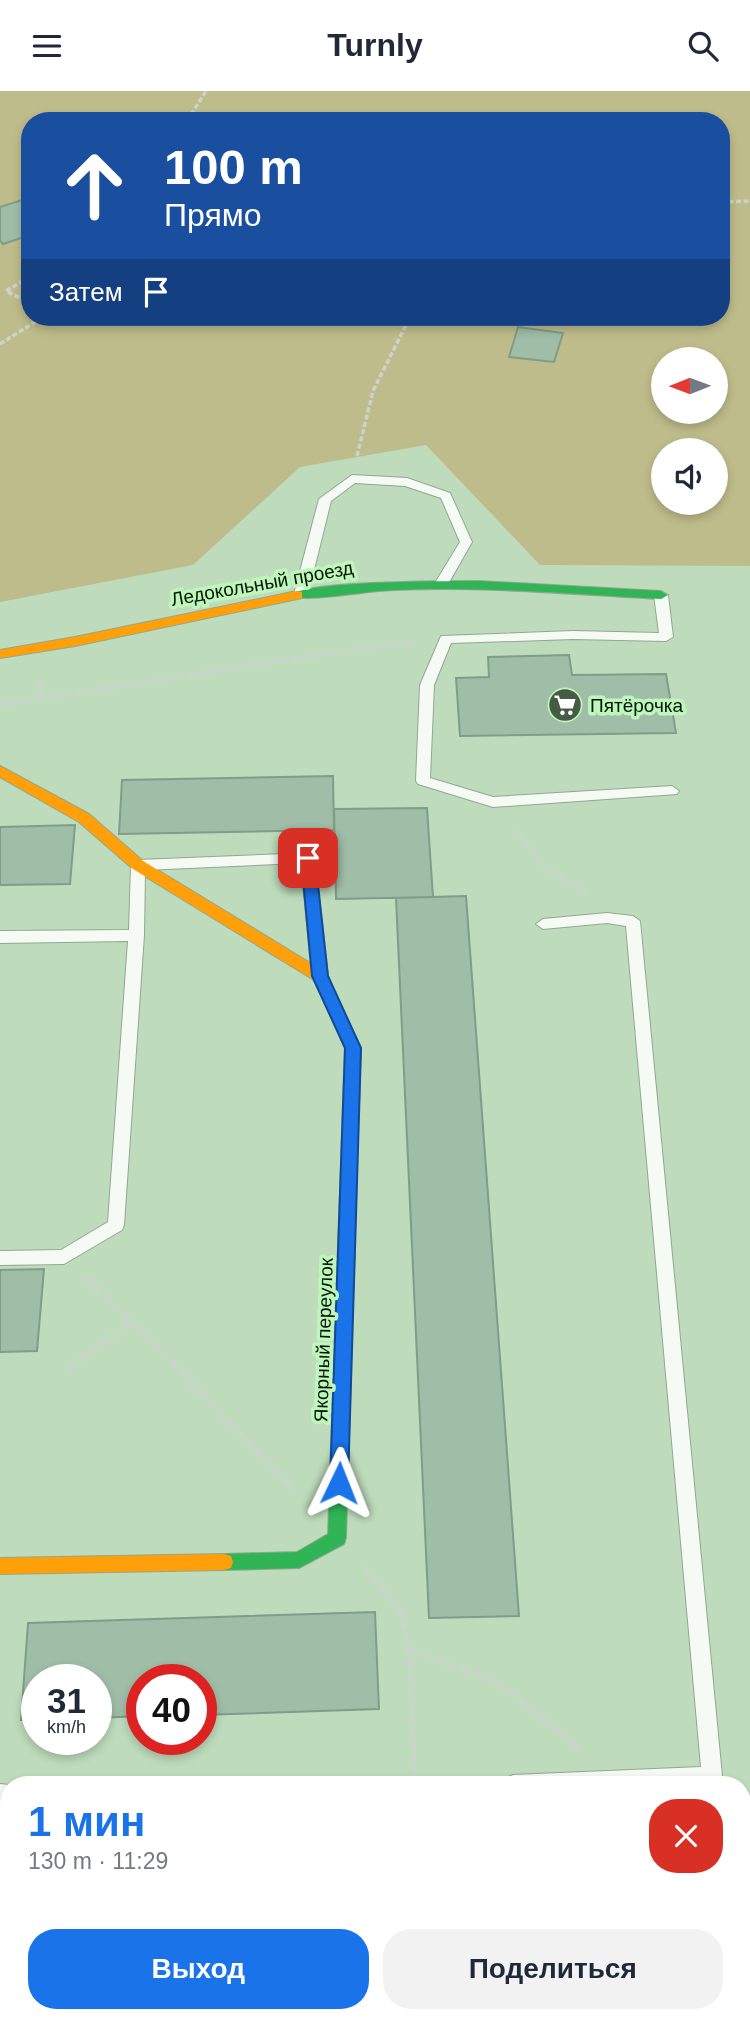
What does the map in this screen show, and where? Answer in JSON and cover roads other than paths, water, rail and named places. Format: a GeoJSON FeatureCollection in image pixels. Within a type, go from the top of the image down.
{"type":"FeatureCollection","features":[{"type":"Feature","properties":{"kind":"street","name":"Ледокольный проезд"},"geometry":{"type":"LineString","coordinates":[[0,654],[33,650],[301,594],[369,586],[442,583],[660,595]]}},
{"type":"Feature","properties":{"kind":"street"},"geometry":{"type":"LineString","coordinates":[[0,771],[84,818],[138,865],[320,976]]}},
{"type":"Feature","properties":{"kind":"street","name":"Якорный переулок"},"geometry":{"type":"LineString","coordinates":[[0,1566],[299,1560],[337,1538],[353,1048],[320,976]]}},
{"type":"Feature","properties":{"kind":"lane"},"geometry":{"type":"LineString","coordinates":[[301,594],[325,499],[352,479],[407,482],[446,496],[466,542],[442,583]]}},
{"type":"Feature","properties":{"kind":"lane"},"geometry":{"type":"LineString","coordinates":[[660,595],[666,637],[573,635],[446,639],[427,685],[423,781],[493,802],[673,791]]}},
{"type":"Feature","properties":{"kind":"lane"},"geometry":{"type":"LineString","coordinates":[[0,1258],[64,1257],[116,1226],[136,935],[138,865],[308,858],[320,976]]}},
{"type":"Feature","properties":{"kind":"lane"},"geometry":{"type":"LineString","coordinates":[[543,924],[607,918],[633,921],[712,1776]]}},
{"type":"Feature","properties":{"kind":"lane"},"geometry":{"type":"LineString","coordinates":[[0,937],[136,935]]}},
{"type":"Feature","properties":{"kind":"place","name":"Пятёрочка"},"geometry":{"type":"Point","coordinates":[565,705]}}]}
